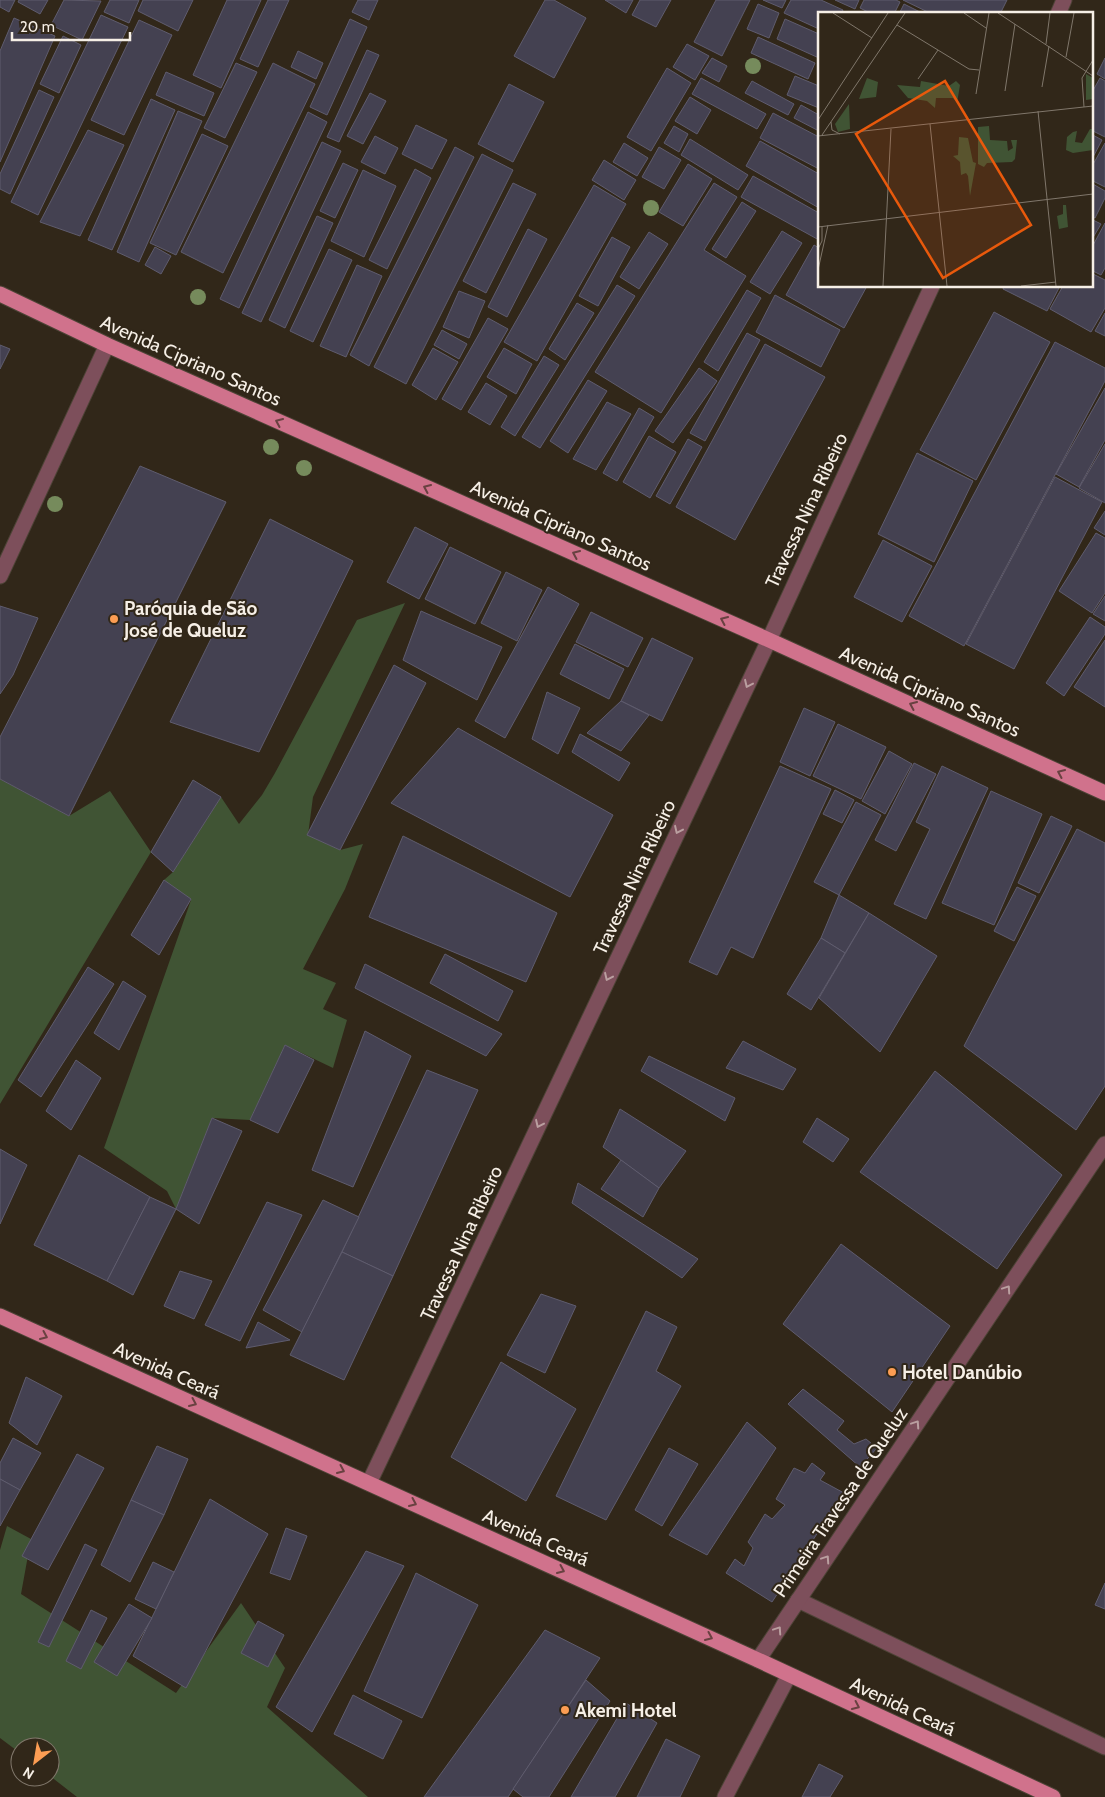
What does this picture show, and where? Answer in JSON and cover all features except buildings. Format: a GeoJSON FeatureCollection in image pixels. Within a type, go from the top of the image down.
{"type":"FeatureCollection","features":[{"type":"Feature","properties":{"kind":"main road","name":"Avenida Cipriano Santos"},"geometry":{"type":"LineString","coordinates":[[0,294],[107,345],[768,640],[1105,793]]}},
{"type":"Feature","properties":{"kind":"main road","name":"Avenida Ceará"},"geometry":{"type":"LineString","coordinates":[[0,1316],[758,1660],[1053,1797]]}},
{"type":"Feature","properties":{"kind":"street"},"geometry":{"type":"LineString","coordinates":[[1059,12],[1064,0]]}},
{"type":"Feature","properties":{"kind":"street","name":"Travessa Nina Ribeiro"},"geometry":{"type":"LineString","coordinates":[[369,1483],[768,640],[931,288]]}},
{"type":"Feature","properties":{"kind":"street"},"geometry":{"type":"LineString","coordinates":[[0,576],[107,345]]}},
{"type":"Feature","properties":{"kind":"street","name":"Primeira Travessa de Queluz"},"geometry":{"type":"LineString","coordinates":[[758,1660],[1105,1144]]}},
{"type":"Feature","properties":{"kind":"street"},"geometry":{"type":"LineString","coordinates":[[798,1600],[1105,1747]]}},
{"type":"Feature","properties":{"kind":"street"},"geometry":{"type":"LineString","coordinates":[[724,1797],[789,1675]]}},
{"type":"Feature","properties":{"kind":"green space"},"geometry":{"type":"Polygon","coordinates":[[[405,603],[313,797],[308,835],[340,850],[363,844],[345,889],[303,969],[336,983],[323,1009],[347,1020],[333,1068],[285,1045],[250,1120],[212,1118],[176,1209],[167,1191],[104,1148],[191,900],[164,880],[173,872],[221,797],[239,824],[262,795],[357,620],[405,603]]]}},
{"type":"Feature","properties":{"kind":"green space"},"geometry":{"type":"Polygon","coordinates":[[[0,779],[69,816],[110,791],[151,852],[0,1104],[0,779]]]}},
{"type":"Feature","properties":{"kind":"green space"},"geometry":{"type":"Polygon","coordinates":[[[7,1526],[31,1539],[21,1594],[176,1693],[241,1603],[285,1668],[267,1707],[368,1797],[77,1797],[60,1784],[60,1737],[10,1737],[10,1746],[0,1738],[0,1550],[7,1526]]]}},
{"type":"Feature","properties":{"kind":"place","name":"Paróquia de São José de Queluz"},"geometry":{"type":"Point","coordinates":[114,619]}},
{"type":"Feature","properties":{"kind":"place","name":"Hotel Danúbio"},"geometry":{"type":"Point","coordinates":[892,1372]}},
{"type":"Feature","properties":{"kind":"place","name":"Akemi Hotel"},"geometry":{"type":"Point","coordinates":[565,1710]}}]}
